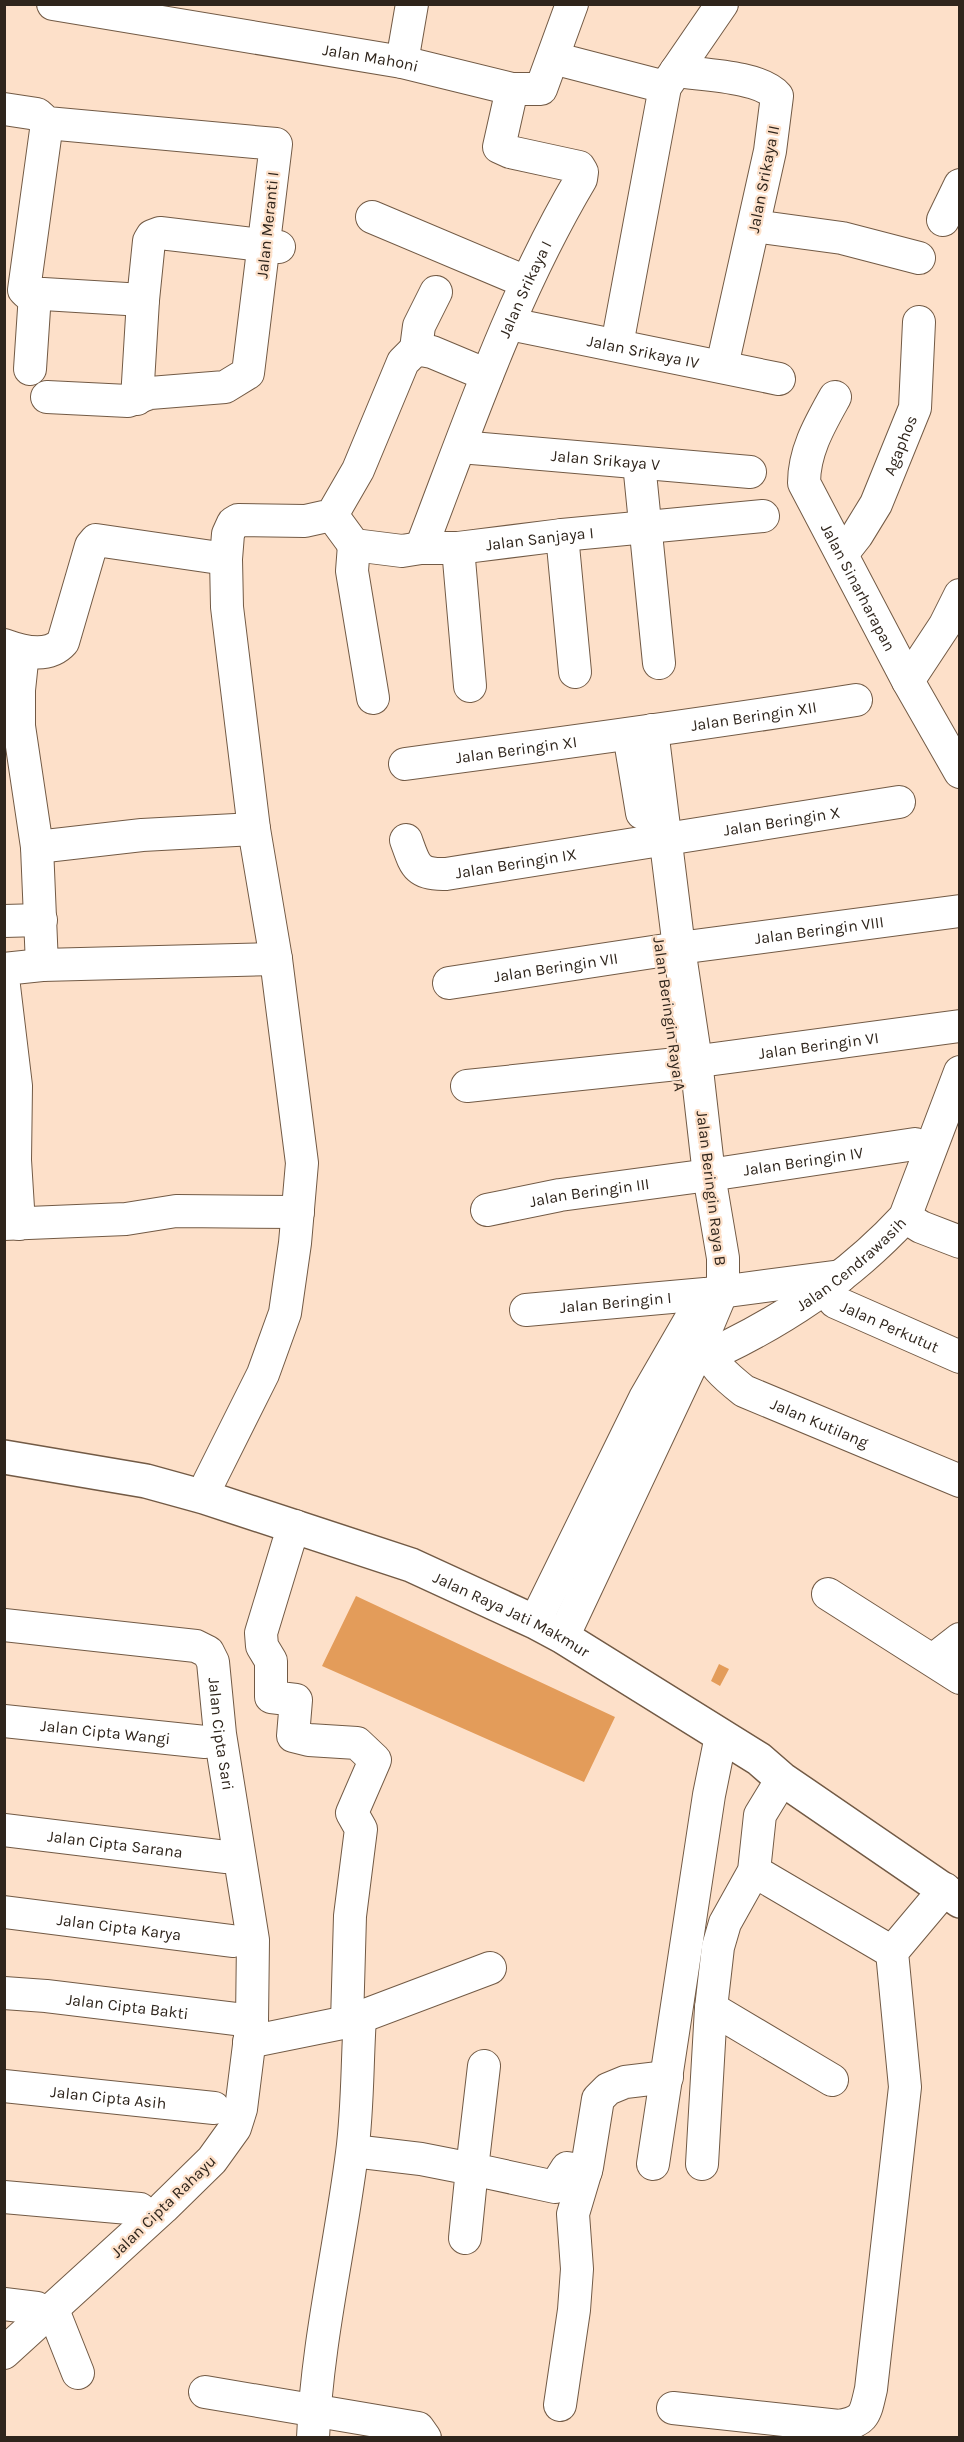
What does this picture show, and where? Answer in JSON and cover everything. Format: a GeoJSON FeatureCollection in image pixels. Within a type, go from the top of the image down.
{"type":"FeatureCollection","features":[{"type":"Feature","properties":{"kind":"main road","name":"Jalan Raya Jati Makmur"},"geometry":{"type":"LineString","coordinates":[[4,1457],[146,1481],[204,1497],[411,1565],[549,1629],[759,1759],[782,1779],[952,1895]]}},
{"type":"Feature","properties":{"kind":"street","name":"Jalan Mahoni"},"geometry":{"type":"LineString","coordinates":[[53,4],[402,62],[512,89],[541,89],[553,57]]}},
{"type":"Feature","properties":{"kind":"street"},"geometry":{"type":"LineString","coordinates":[[402,62],[412,4]]}},
{"type":"Feature","properties":{"kind":"street"},"geometry":{"type":"LineString","coordinates":[[572,4],[553,57],[670,79]]}},
{"type":"Feature","properties":{"kind":"street"},"geometry":{"type":"LineString","coordinates":[[617,345],[670,79],[722,4]]}},
{"type":"Feature","properties":{"kind":"street","name":"Jalan Srikaya II"},"geometry":{"type":"LineString","coordinates":[[670,79],[759,84],[772,90],[777,96],[770,152],[722,366]]}},
{"type":"Feature","properties":{"kind":"street","name":"Jalan Srikaya I"},"geometry":{"type":"LineString","coordinates":[[421,548],[487,375],[526,282],[581,179],[582,172],[579,167],[510,152],[499,147],[512,89]]}},
{"type":"Feature","properties":{"kind":"street","name":"Jalan Meranti I"},"geometry":{"type":"LineString","coordinates":[[4,109],[37,114],[47,123],[276,144],[272,247],[248,373],[225,387],[150,393],[137,399],[118,402],[47,397]]}},
{"type":"Feature","properties":{"kind":"street"},"geometry":{"type":"LineString","coordinates":[[47,123],[23,285],[27,293],[143,300]]}},
{"type":"Feature","properties":{"kind":"street"},"geometry":{"type":"LineString","coordinates":[[943,220],[960,185]]}},
{"type":"Feature","properties":{"kind":"street"},"geometry":{"type":"LineString","coordinates":[[372,217],[526,282]]}},
{"type":"Feature","properties":{"kind":"street"},"geometry":{"type":"LineString","coordinates":[[754,226],[842,238],[919,258]]}},
{"type":"Feature","properties":{"kind":"street"},"geometry":{"type":"LineString","coordinates":[[137,399],[143,300],[149,241],[152,236],[160,233],[272,247]]}},
{"type":"Feature","properties":{"kind":"street"},"geometry":{"type":"LineString","coordinates":[[204,1497],[209,1482],[263,1374],[285,1313],[302,1163],[276,958],[254,829],[228,607],[226,559],[228,534],[233,523],[238,520],[304,521],[332,515],[358,470],[403,362],[416,349],[419,326],[436,292]]}},
{"type":"Feature","properties":{"kind":"street"},"geometry":{"type":"LineString","coordinates":[[30,369],[35,294]]}},
{"type":"Feature","properties":{"kind":"street","name":"Agaphos"},"geometry":{"type":"LineString","coordinates":[[842,554],[876,504],[915,408],[919,322]]}},
{"type":"Feature","properties":{"kind":"street","name":"Jalan Srikaya IV"},"geometry":{"type":"LineString","coordinates":[[510,324],[779,379]]}},
{"type":"Feature","properties":{"kind":"street"},"geometry":{"type":"LineString","coordinates":[[416,349],[432,352],[487,375]]}},
{"type":"Feature","properties":{"kind":"street","name":"Jalan Sinarharapan"},"geometry":{"type":"LineString","coordinates":[[835,397],[816,430],[804,466],[804,483],[908,681],[960,772]]}},
{"type":"Feature","properties":{"kind":"street","name":"Jalan Srikaya V"},"geometry":{"type":"LineString","coordinates":[[460,447],[750,472]]}},
{"type":"Feature","properties":{"kind":"street"},"geometry":{"type":"LineString","coordinates":[[639,463],[659,663]]}},
{"type":"Feature","properties":{"kind":"street"},"geometry":{"type":"LineString","coordinates":[[332,515],[354,546],[352,571],[373,698]]}},
{"type":"Feature","properties":{"kind":"street","name":"Jalan Sanjaya I"},"geometry":{"type":"LineString","coordinates":[[354,546],[402,551],[421,548],[458,548],[763,516]]}},
{"type":"Feature","properties":{"kind":"street"},"geometry":{"type":"LineString","coordinates":[[562,536],[575,672]]}},
{"type":"Feature","properties":{"kind":"street"},"geometry":{"type":"LineString","coordinates":[[42,965],[37,847],[19,726],[19,690],[14,648],[56,650],[63,642],[91,546],[96,540],[226,559]]}},
{"type":"Feature","properties":{"kind":"street"},"geometry":{"type":"LineString","coordinates":[[458,548],[470,686]]}},
{"type":"Feature","properties":{"kind":"street"},"geometry":{"type":"LineString","coordinates":[[908,681],[945,625],[960,595]]}},
{"type":"Feature","properties":{"kind":"street","name":"Jalan Beringin XII"},"geometry":{"type":"LineString","coordinates":[[640,732],[856,700]]}},
{"type":"Feature","properties":{"kind":"street","name":"Jalan Beringin XI"},"geometry":{"type":"LineString","coordinates":[[405,764],[640,732]]}},
{"type":"Feature","properties":{"kind":"street","name":"Jalan Beringin Raya B"},"geometry":{"type":"LineString","coordinates":[[640,732],[687,1063],[700,1177],[723,1258],[714,1291]]}},
{"type":"Feature","properties":{"kind":"street","name":"Jalan Beringin X"},"geometry":{"type":"LineString","coordinates":[[656,840],[898,802]]}},
{"type":"Feature","properties":{"kind":"street"},"geometry":{"type":"LineString","coordinates":[[37,847],[142,835],[254,829]]}},
{"type":"Feature","properties":{"kind":"street","name":"Jalan Beringin IX"},"geometry":{"type":"LineString","coordinates":[[406,840],[414,864],[422,871],[432,874],[656,840]]}},
{"type":"Feature","properties":{"kind":"street","name":"Jalan Beringin VIII"},"geometry":{"type":"LineString","coordinates":[[671,950],[960,911]]}},
{"type":"Feature","properties":{"kind":"street"},"geometry":{"type":"LineString","coordinates":[[4,921],[41,920]]}},
{"type":"Feature","properties":{"kind":"street","name":"Jalan Beringin VII"},"geometry":{"type":"LineString","coordinates":[[449,983],[671,950]]}},
{"type":"Feature","properties":{"kind":"street"},"geometry":{"type":"LineString","coordinates":[[4,969],[42,965],[276,958]]}},
{"type":"Feature","properties":{"kind":"street"},"geometry":{"type":"LineString","coordinates":[[4,986],[16,1086],[12,1224],[126,1219],[176,1211],[298,1212]]}},
{"type":"Feature","properties":{"kind":"street","name":"Jalan Beringin VI"},"geometry":{"type":"LineString","coordinates":[[687,1063],[960,1026]]}},
{"type":"Feature","properties":{"kind":"street"},"geometry":{"type":"LineString","coordinates":[[467,1086],[687,1063]]}},
{"type":"Feature","properties":{"kind":"street","name":"Jalan Cendrawasih"},"geometry":{"type":"LineString","coordinates":[[913,1222],[960,1072]]}},
{"type":"Feature","properties":{"kind":"street","name":"Jalan Cendrawasih"},"geometry":{"type":"LineString","coordinates":[[686,1371],[835,1289],[913,1222],[960,1129]]}},
{"type":"Feature","properties":{"kind":"street","name":"Jalan Beringin IV"},"geometry":{"type":"LineString","coordinates":[[700,1177],[915,1144]]}},
{"type":"Feature","properties":{"kind":"street","name":"Jalan Beringin III"},"geometry":{"type":"LineString","coordinates":[[487,1210],[560,1195],[700,1177]]}},
{"type":"Feature","properties":{"kind":"street"},"geometry":{"type":"LineString","coordinates":[[913,1222],[960,1242]]}},
{"type":"Feature","properties":{"kind":"street","name":"Jalan Beringin I"},"geometry":{"type":"LineString","coordinates":[[526,1310],[816,1280],[835,1289]]}},
{"type":"Feature","properties":{"kind":"street","name":"Jalan Perkutut"},"geometry":{"type":"LineString","coordinates":[[835,1289],[960,1357]]}},
{"type":"Feature","properties":{"kind":"street"},"geometry":{"type":"LineString","coordinates":[[549,1629],[686,1371],[714,1291]]}},
{"type":"Feature","properties":{"kind":"street"},"geometry":{"type":"LineString","coordinates":[[686,1371],[714,1291]]}},
{"type":"Feature","properties":{"kind":"street","name":"Jalan Kutilang"},"geometry":{"type":"LineString","coordinates":[[686,1371],[744,1390],[960,1481]]}},
{"type":"Feature","properties":{"kind":"street"},"geometry":{"type":"LineString","coordinates":[[295,1526],[261,1633],[262,1646],[271,1661],[271,1697],[296,1700],[293,1736],[309,1740],[357,1743],[375,1760],[352,1813],[360,1830],[350,1916],[353,2151],[331,2284],[313,2424]]}},
{"type":"Feature","properties":{"kind":"street"},"geometry":{"type":"LineString","coordinates":[[828,1594],[960,1678]]}},
{"type":"Feature","properties":{"kind":"street","name":"Jalan Cipta Sari"},"geometry":{"type":"LineString","coordinates":[[4,1625],[196,1646],[208,1652],[213,1662],[220,1734],[253,1940],[250,2032]]}},
{"type":"Feature","properties":{"kind":"street"},"geometry":{"type":"LineString","coordinates":[[933,1660],[960,1639]]}},
{"type":"Feature","properties":{"kind":"street","name":"Jalan Cipta Wangi"},"geometry":{"type":"LineString","coordinates":[[4,1721],[205,1742]]}},
{"type":"Feature","properties":{"kind":"street"},"geometry":{"type":"LineString","coordinates":[[653,2164],[708,1795],[721,1736]]}},
{"type":"Feature","properties":{"kind":"street"},"geometry":{"type":"LineString","coordinates":[[702,2164],[711,2008],[721,1933],[754,1871],[760,1815],[782,1779]]}},
{"type":"Feature","properties":{"kind":"street","name":"Jalan Cipta Sarana"},"geometry":{"type":"LineString","coordinates":[[4,1830],[226,1857]]}},
{"type":"Feature","properties":{"kind":"street"},"geometry":{"type":"LineString","coordinates":[[754,1871],[892,1952]]}},
{"type":"Feature","properties":{"kind":"street"},"geometry":{"type":"LineString","coordinates":[[892,1952],[952,1895]]}},
{"type":"Feature","properties":{"kind":"street","name":"Jalan Cipta Karya"},"geometry":{"type":"LineString","coordinates":[[4,1912],[232,1941]]}},
{"type":"Feature","properties":{"kind":"street"},"geometry":{"type":"LineString","coordinates":[[673,2408],[839,2426],[855,2423],[862,2418],[871,2389],[905,2087],[892,1952]]}},
{"type":"Feature","properties":{"kind":"street","name":"Jalan Cipta Bakti"},"geometry":{"type":"LineString","coordinates":[[4,1993],[46,1996],[250,2032],[353,2019],[490,1968]]}},
{"type":"Feature","properties":{"kind":"street"},"geometry":{"type":"LineString","coordinates":[[711,2008],[832,2080]]}},
{"type":"Feature","properties":{"kind":"street","name":"Jalan Cipta Rahayu"},"geometry":{"type":"LineString","coordinates":[[4,2353],[45,2309],[163,2208],[225,2144],[236,2128],[241,2109],[250,2032]]}},
{"type":"Feature","properties":{"kind":"street"},"geometry":{"type":"LineString","coordinates":[[465,2238],[484,2066]]}},
{"type":"Feature","properties":{"kind":"street"},"geometry":{"type":"LineString","coordinates":[[560,2405],[572,2334],[577,2269],[573,2214],[586,2171],[598,2099],[608,2089],[625,2082],[667,2077]]}},
{"type":"Feature","properties":{"kind":"street","name":"Jalan Cipta Asih"},"geometry":{"type":"LineString","coordinates":[[4,2086],[214,2108]]}},
{"type":"Feature","properties":{"kind":"street"},"geometry":{"type":"LineString","coordinates":[[353,2151],[421,2159],[555,2187],[567,2168],[586,2171]]}},
{"type":"Feature","properties":{"kind":"street"},"geometry":{"type":"LineString","coordinates":[[4,2197],[140,2209]]}},
{"type":"Feature","properties":{"kind":"street"},"geometry":{"type":"LineString","coordinates":[[4,2304],[45,2309],[78,2373]]}},
{"type":"Feature","properties":{"kind":"street"},"geometry":{"type":"LineString","coordinates":[[205,2392],[313,2424],[418,2428],[425,2438]]}},
{"type":"Feature","properties":{"kind":"building"},"geometry":{"type":"Polygon","coordinates":[[[356,1596],[615,1717],[584,1782],[322,1666],[356,1596]]]}},
{"type":"Feature","properties":{"kind":"building"},"geometry":{"type":"Polygon","coordinates":[[[719,1664],[729,1669],[720,1686],[711,1681],[719,1664]]]}}]}
